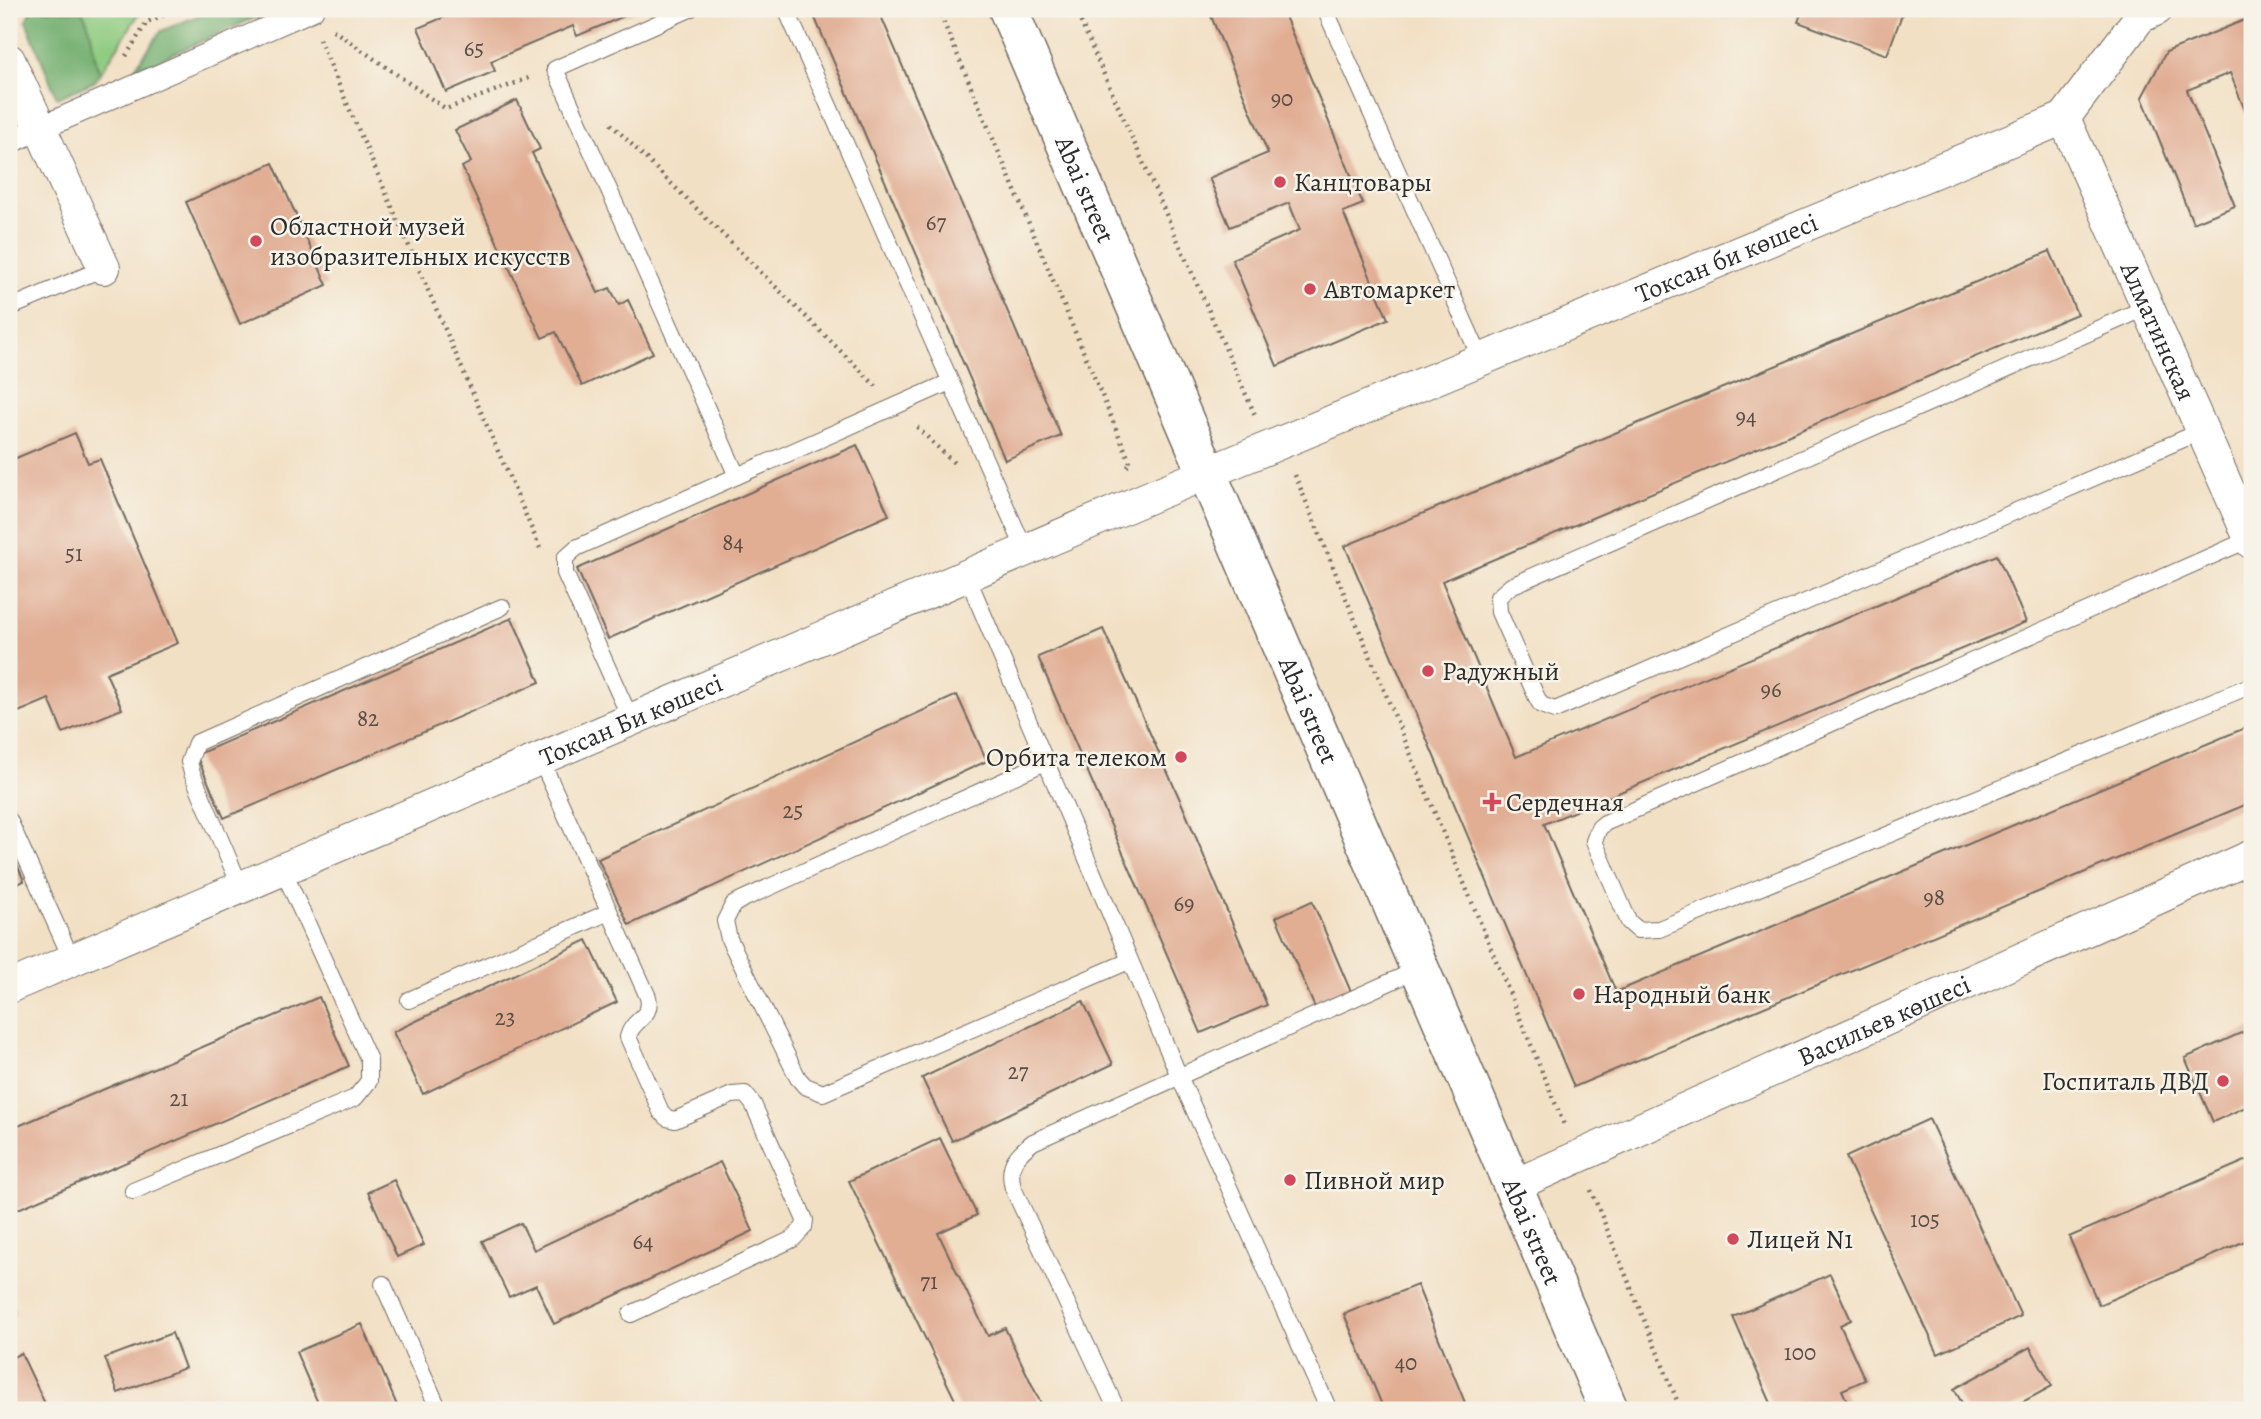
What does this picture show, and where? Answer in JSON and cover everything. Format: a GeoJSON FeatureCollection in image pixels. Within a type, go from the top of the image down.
{"type":"FeatureCollection","features":[{"type":"Feature","properties":{"kind":"street","name":"Abai street"},"geometry":{"type":"LineString","coordinates":[[1008,9],[1419,969],[1515,1185],[1609,1410]]}},
{"type":"Feature","properties":{"kind":"street"},"geometry":{"type":"LineString","coordinates":[[9,142],[309,10]]}},
{"type":"Feature","properties":{"kind":"street"},"geometry":{"type":"LineString","coordinates":[[2064,118],[2145,11]]}},
{"type":"Feature","properties":{"kind":"street"},"geometry":{"type":"LineString","coordinates":[[9,60],[104,268]]}},
{"type":"Feature","properties":{"kind":"street","name":"Токсан би көшесі"},"geometry":{"type":"LineString","coordinates":[[1268,448],[2064,118]]}},
{"type":"Feature","properties":{"kind":"street","name":"Алматинская"},"geometry":{"type":"LineString","coordinates":[[2064,118],[2150,306],[2202,430],[2244,501],[2251,541]]}},
{"type":"Feature","properties":{"kind":"street","name":"Токсан Би көшесі"},"geometry":{"type":"LineString","coordinates":[[9,987],[1268,448]]}},
{"type":"Feature","properties":{"kind":"street","name":"Васильев көшесі"},"geometry":{"type":"LineString","coordinates":[[1515,1185],[2252,856]]}},
{"type":"Feature","properties":{"kind":"lane"},"geometry":{"type":"LineString","coordinates":[[690,9],[555,69],[737,476]]}},
{"type":"Feature","properties":{"kind":"lane"},"geometry":{"type":"LineString","coordinates":[[786,9],[1025,550]]}},
{"type":"Feature","properties":{"kind":"lane"},"geometry":{"type":"LineString","coordinates":[[1325,9],[1481,359]]}},
{"type":"Feature","properties":{"kind":"lane"},"geometry":{"type":"LineString","coordinates":[[9,308],[104,268]]}},
{"type":"Feature","properties":{"kind":"lane"},"geometry":{"type":"LineString","coordinates":[[2150,306],[1511,586],[1499,597],[1499,612],[1536,698],[1541,705],[1555,710],[2202,430]]}},
{"type":"Feature","properties":{"kind":"lane"},"geometry":{"type":"LineString","coordinates":[[631,720],[565,573],[565,558],[576,548],[950,382]]}},
{"type":"Feature","properties":{"kind":"lane"},"geometry":{"type":"LineString","coordinates":[[2251,541],[1605,823],[1599,828],[1594,841],[1629,922],[1638,930],[1659,929],[2252,685]]}},
{"type":"Feature","properties":{"kind":"lane"},"geometry":{"type":"LineString","coordinates":[[967,576],[1043,763],[1179,1076],[1329,1410]]}},
{"type":"Feature","properties":{"kind":"lane"},"geometry":{"type":"LineString","coordinates":[[241,888],[191,773],[189,762],[196,743],[502,607]]}},
{"type":"Feature","properties":{"kind":"lane"},"geometry":{"type":"LineString","coordinates":[[541,760],[649,1004],[645,1018],[634,1025],[628,1037],[661,1112],[667,1118],[675,1120],[732,1095],[745,1094],[753,1104],[805,1220],[804,1227],[793,1239],[631,1314]]}},
{"type":"Feature","properties":{"kind":"lane"},"geometry":{"type":"LineString","coordinates":[[1043,763],[741,900],[733,905],[725,921],[729,939],[798,1078],[805,1086],[823,1093],[1129,961]]}},
{"type":"Feature","properties":{"kind":"lane"},"geometry":{"type":"LineString","coordinates":[[9,820],[72,960]]}},
{"type":"Feature","properties":{"kind":"lane"},"geometry":{"type":"LineString","coordinates":[[133,1191],[355,1098],[369,1081],[369,1060],[283,870]]}},
{"type":"Feature","properties":{"kind":"lane"},"geometry":{"type":"LineString","coordinates":[[409,1000],[609,912]]}},
{"type":"Feature","properties":{"kind":"lane"},"geometry":{"type":"LineString","coordinates":[[1117,1410],[1013,1188],[1010,1174],[1012,1162],[1033,1142],[1419,969]]}},
{"type":"Feature","properties":{"kind":"lane"},"geometry":{"type":"LineString","coordinates":[[383,1284],[439,1410]]}},
{"type":"Feature","properties":{"kind":"path"},"geometry":{"type":"LineString","coordinates":[[9,20],[14,9]]}},
{"type":"Feature","properties":{"kind":"path"},"geometry":{"type":"LineString","coordinates":[[147,22],[177,9]]}},
{"type":"Feature","properties":{"kind":"path"},"geometry":{"type":"LineString","coordinates":[[938,9],[1131,464]]}},
{"type":"Feature","properties":{"kind":"path"},"geometry":{"type":"LineString","coordinates":[[1075,9],[1255,416]]}},
{"type":"Feature","properties":{"kind":"path"},"geometry":{"type":"LineString","coordinates":[[309,10],[446,109],[555,69]]}},
{"type":"Feature","properties":{"kind":"path"},"geometry":{"type":"LineString","coordinates":[[309,10],[545,559]]}},
{"type":"Feature","properties":{"kind":"path"},"geometry":{"type":"LineString","coordinates":[[604,117],[964,473]]}},
{"type":"Feature","properties":{"kind":"path"},"geometry":{"type":"LineString","coordinates":[[1268,448],[1577,1157],[1681,1410]]}},
{"type":"Feature","properties":{"kind":"green space"},"geometry":{"type":"Polygon","coordinates":[[[32,9],[82,11],[89,27],[100,74],[94,82],[57,98],[26,21],[32,9]]]}},
{"type":"Feature","properties":{"kind":"green space"},"geometry":{"type":"Polygon","coordinates":[[[80,9],[142,9],[100,74],[88,24],[80,9]]]}},
{"type":"Feature","properties":{"kind":"green space"},"geometry":{"type":"Polygon","coordinates":[[[214,9],[275,9],[132,72],[161,31],[214,9]]]}},
{"type":"Feature","properties":{"kind":"building"},"geometry":{"type":"Polygon","coordinates":[[[452,9],[641,9],[577,36],[573,26],[491,61],[495,71],[446,92],[418,28],[454,13],[452,9]]]}},
{"type":"Feature","properties":{"kind":"building"},"geometry":{"type":"Polygon","coordinates":[[[811,9],[878,9],[1061,436],[1005,460],[811,9]]]}},
{"type":"Feature","properties":{"kind":"building"},"geometry":{"type":"Polygon","coordinates":[[[1208,9],[1282,9],[1363,204],[1343,212],[1388,319],[1277,366],[1232,259],[1300,230],[1289,203],[1230,227],[1209,178],[1268,153],[1208,9]]]}},
{"type":"Feature","properties":{"kind":"building"},"geometry":{"type":"Polygon","coordinates":[[[1803,9],[1904,9],[1887,55],[1798,22],[1803,9]]]}},
{"type":"Feature","properties":{"kind":"building"},"geometry":{"type":"Polygon","coordinates":[[[2252,17],[2252,128],[2230,73],[2187,90],[2235,206],[2193,223],[2142,97],[2166,52],[2252,17]]]}},
{"type":"Feature","properties":{"kind":"building"},"geometry":{"type":"Polygon","coordinates":[[[517,100],[540,149],[532,153],[598,293],[610,288],[619,305],[628,300],[653,353],[582,386],[556,332],[542,338],[462,167],[471,162],[455,130],[517,100]]]}},
{"type":"Feature","properties":{"kind":"building"},"geometry":{"type":"Polygon","coordinates":[[[273,163],[327,285],[240,324],[186,202],[273,163]]]}},
{"type":"Feature","properties":{"kind":"building"},"geometry":{"type":"Polygon","coordinates":[[[2050,251],[2077,314],[1442,581],[1516,757],[1997,555],[2026,622],[1544,824],[1616,992],[2252,725],[2252,802],[1574,1087],[1345,546],[2050,251]]]}},
{"type":"Feature","properties":{"kind":"building"},"geometry":{"type":"Polygon","coordinates":[[[75,433],[88,463],[100,459],[178,643],[106,673],[122,709],[63,733],[49,699],[9,716],[9,461],[75,433]]]}},
{"type":"Feature","properties":{"kind":"building"},"geometry":{"type":"Polygon","coordinates":[[[857,445],[889,515],[608,639],[577,569],[857,445]]]}},
{"type":"Feature","properties":{"kind":"building"},"geometry":{"type":"Polygon","coordinates":[[[512,618],[540,682],[224,818],[196,755],[512,618]]]}},
{"type":"Feature","properties":{"kind":"building"},"geometry":{"type":"Polygon","coordinates":[[[1103,629],[1181,802],[1267,1005],[1201,1033],[1038,657],[1103,629]]]}},
{"type":"Feature","properties":{"kind":"building"},"geometry":{"type":"Polygon","coordinates":[[[957,695],[987,761],[629,925],[598,859],[957,695]]]}},
{"type":"Feature","properties":{"kind":"building"},"geometry":{"type":"Polygon","coordinates":[[[9,845],[24,881],[9,888],[9,845]]]}},
{"type":"Feature","properties":{"kind":"building"},"geometry":{"type":"Polygon","coordinates":[[[1312,901],[1351,992],[1315,1008],[1276,917],[1312,901]]]}},
{"type":"Feature","properties":{"kind":"building"},"geometry":{"type":"Polygon","coordinates":[[[587,940],[617,1002],[423,1094],[393,1032],[587,940]]]}},
{"type":"Feature","properties":{"kind":"building"},"geometry":{"type":"Polygon","coordinates":[[[319,997],[349,1066],[9,1213],[9,1130],[319,997]]]}},
{"type":"Feature","properties":{"kind":"building"},"geometry":{"type":"Polygon","coordinates":[[[1083,1001],[1113,1064],[952,1141],[922,1078],[1083,1001]]]}},
{"type":"Feature","properties":{"kind":"building","name":"Госпиталь ДВД"},"geometry":{"type":"Polygon","coordinates":[[[2252,1028],[2252,1104],[2213,1122],[2185,1058],[2252,1028]]]}},
{"type":"Feature","properties":{"kind":"building"},"geometry":{"type":"Polygon","coordinates":[[[1929,1119],[2021,1316],[1938,1354],[1846,1157],[1929,1119]]]}},
{"type":"Feature","properties":{"kind":"building"},"geometry":{"type":"Polygon","coordinates":[[[940,1138],[977,1215],[938,1233],[988,1336],[1005,1328],[1044,1410],[960,1410],[849,1181],[940,1138]]]}},
{"type":"Feature","properties":{"kind":"building"},"geometry":{"type":"Polygon","coordinates":[[[2252,1158],[2252,1238],[2099,1305],[2069,1237],[2252,1158]]]}},
{"type":"Feature","properties":{"kind":"building"},"geometry":{"type":"Polygon","coordinates":[[[720,1162],[753,1231],[554,1324],[536,1285],[509,1297],[482,1241],[521,1223],[534,1250],[720,1162]]]}},
{"type":"Feature","properties":{"kind":"building"},"geometry":{"type":"Polygon","coordinates":[[[394,1180],[424,1245],[397,1257],[368,1192],[394,1180]]]}},
{"type":"Feature","properties":{"kind":"building"},"geometry":{"type":"Polygon","coordinates":[[[1830,1274],[1851,1320],[1840,1325],[1865,1380],[1842,1390],[1851,1410],[1774,1410],[1733,1317],[1830,1274]]]}},
{"type":"Feature","properties":{"kind":"building"},"geometry":{"type":"Polygon","coordinates":[[[1417,1285],[1468,1410],[1384,1410],[1344,1314],[1417,1285]]]}},
{"type":"Feature","properties":{"kind":"building"},"geometry":{"type":"Polygon","coordinates":[[[9,1296],[16,1314],[9,1317],[9,1296]]]}},
{"type":"Feature","properties":{"kind":"building"},"geometry":{"type":"Polygon","coordinates":[[[362,1324],[399,1410],[321,1410],[296,1352],[362,1324]]]}},
{"type":"Feature","properties":{"kind":"building"},"geometry":{"type":"Polygon","coordinates":[[[172,1333],[185,1368],[118,1393],[105,1358],[172,1333]]]}},
{"type":"Feature","properties":{"kind":"building"},"geometry":{"type":"Polygon","coordinates":[[[2030,1347],[2052,1386],[2008,1410],[1966,1410],[1954,1389],[2030,1347]]]}},
{"type":"Feature","properties":{"kind":"building"},"geometry":{"type":"Polygon","coordinates":[[[21,1353],[48,1410],[9,1410],[9,1359],[21,1353]]]}},
{"type":"Feature","properties":{"kind":"place","name":"Канцтовары"},"geometry":{"type":"Point","coordinates":[1280,182]}},
{"type":"Feature","properties":{"kind":"place","name":"Областной музей изобразительных искусств"},"geometry":{"type":"Point","coordinates":[256,241]}},
{"type":"Feature","properties":{"kind":"place","name":"Автомаркет"},"geometry":{"type":"Point","coordinates":[1310,289]}},
{"type":"Feature","properties":{"kind":"place","name":"Радужный"},"geometry":{"type":"Point","coordinates":[1428,671]}},
{"type":"Feature","properties":{"kind":"place","name":"Орбита телеком"},"geometry":{"type":"Point","coordinates":[1181,757]}},
{"type":"Feature","properties":{"kind":"place","name":"Сердечная"},"geometry":{"type":"Point","coordinates":[1492,802]}},
{"type":"Feature","properties":{"kind":"place","name":"Народный банк"},"geometry":{"type":"Point","coordinates":[1579,994]}},
{"type":"Feature","properties":{"kind":"place","name":"Госпиталь ДВД"},"geometry":{"type":"Point","coordinates":[2223,1081]}},
{"type":"Feature","properties":{"kind":"place","name":"Пивной мир"},"geometry":{"type":"Point","coordinates":[1290,1180]}},
{"type":"Feature","properties":{"kind":"place","name":"Лицей N1"},"geometry":{"type":"Point","coordinates":[1733,1239]}}]}
